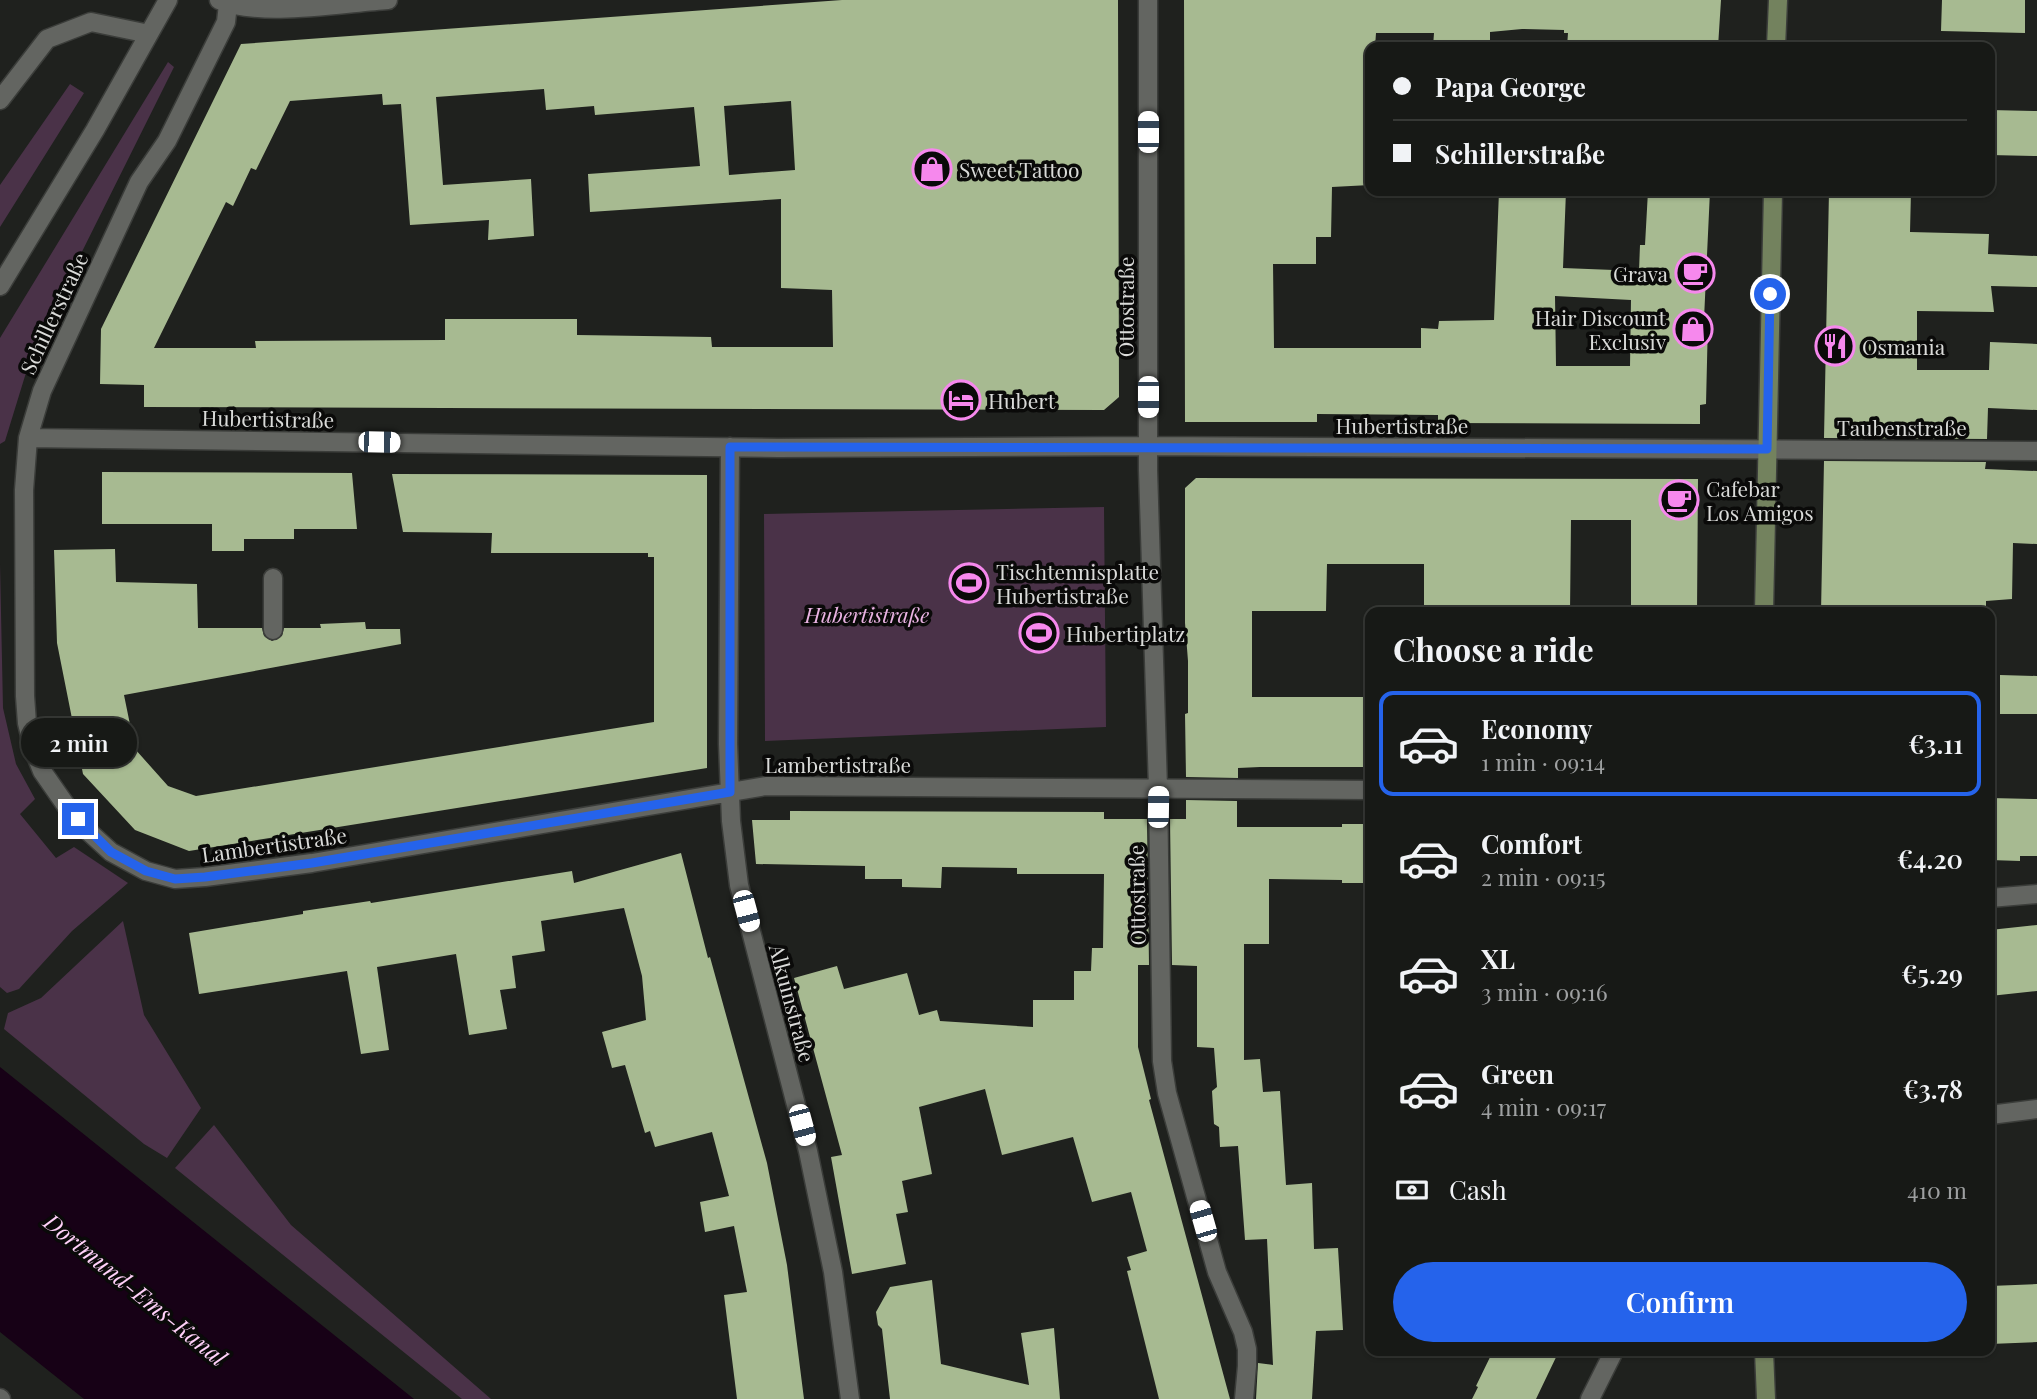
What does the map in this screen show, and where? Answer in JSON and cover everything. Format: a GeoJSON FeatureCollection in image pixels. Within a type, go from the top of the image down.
{"type":"FeatureCollection","features":[{"type":"Feature","properties":{"kind":"main road"},"geometry":{"type":"LineString","coordinates":[[1776,42],[1778,0]]}},
{"type":"Feature","properties":{"kind":"main road"},"geometry":{"type":"LineString","coordinates":[[1764,607],[1773,196]]}},
{"type":"Feature","properties":{"kind":"main road"},"geometry":{"type":"LineString","coordinates":[[1764,1356],[1766,1399]]}},
{"type":"Feature","properties":{"kind":"street"},"geometry":{"type":"LineString","coordinates":[[0,286],[95,130],[168,0]]}},
{"type":"Feature","properties":{"kind":"street"},"geometry":{"type":"LineString","coordinates":[[224,2],[244,8],[276,8],[387,0]]}},
{"type":"Feature","properties":{"kind":"street","name":"Ottostraße"},"geometry":{"type":"LineString","coordinates":[[1148,0],[1148,446],[1164,1077],[1217,1272],[1243,1332],[1247,1366],[1244,1399]]}},
{"type":"Feature","properties":{"kind":"street","name":"Schillerstraße"},"geometry":{"type":"LineString","coordinates":[[146,871],[111,852],[88,831],[54,790],[33,748],[27,723],[25,696],[23,490],[28,438],[42,391],[139,183],[167,141],[226,22],[224,2]]}},
{"type":"Feature","properties":{"kind":"street"},"geometry":{"type":"LineString","coordinates":[[0,100],[47,39],[91,22],[149,34]]}},
{"type":"Feature","properties":{"kind":"street","name":"Hubertistraße"},"geometry":{"type":"LineString","coordinates":[[28,438],[730,447],[1767,449]]}},
{"type":"Feature","properties":{"kind":"street","name":"Alkuinstraße"},"geometry":{"type":"LineString","coordinates":[[730,447],[730,792],[739,885],[808,1151],[832,1272],[849,1399]]}},
{"type":"Feature","properties":{"kind":"street","name":"Taubenstraße"},"geometry":{"type":"LineString","coordinates":[[1767,449],[2037,451]]}},
{"type":"Feature","properties":{"kind":"street"},"geometry":{"type":"LineString","coordinates":[[272,578],[273,630]]}},
{"type":"Feature","properties":{"kind":"street","name":"Lambertistraße"},"geometry":{"type":"LineString","coordinates":[[146,871],[175,879],[285,867],[766,786],[1365,790]]}},
{"type":"Feature","properties":{"kind":"street"},"geometry":{"type":"LineString","coordinates":[[1995,898],[2037,894]]}},
{"type":"Feature","properties":{"kind":"street"},"geometry":{"type":"LineString","coordinates":[[1995,1114],[2037,1109]]}},
{"type":"Feature","properties":{"kind":"street"},"geometry":{"type":"LineString","coordinates":[[1590,1399],[1612,1356]]}},
{"type":"Feature","properties":{"kind":"green space"},"geometry":{"type":"Polygon","coordinates":[[[168,62],[174,67],[33,350],[5,441],[0,444],[0,338],[168,62]]]}},
{"type":"Feature","properties":{"kind":"green space"},"geometry":{"type":"Polygon","coordinates":[[[70,84],[84,93],[0,227],[0,185],[70,84]]]}},
{"type":"Feature","properties":{"kind":"green space","name":"Hubertistraße"},"geometry":{"type":"Polygon","coordinates":[[[1104,507],[1106,727],[765,741],[764,514],[1104,507]]]}},
{"type":"Feature","properties":{"kind":"green space"},"geometry":{"type":"Polygon","coordinates":[[[0,564],[3,708],[16,764],[35,799],[20,814],[56,858],[74,847],[128,883],[72,931],[19,989],[7,993],[0,987],[0,564]]]}},
{"type":"Feature","properties":{"kind":"green space"},"geometry":{"type":"Polygon","coordinates":[[[123,921],[144,1015],[201,1108],[167,1158],[144,1144],[4,1029],[8,1013],[41,998],[123,921]]]}},
{"type":"Feature","properties":{"kind":"green space"},"geometry":{"type":"Polygon","coordinates":[[[214,1125],[291,1225],[491,1399],[462,1399],[175,1168],[214,1125]]]}},
{"type":"Feature","properties":{"kind":"water","name":"Dortmund-Ems-Kanal"},"geometry":{"type":"Polygon","coordinates":[[[0,1067],[414,1399],[84,1399],[0,1332],[0,1067]]]}},
{"type":"Feature","properties":{"kind":"building"},"geometry":{"type":"Polygon","coordinates":[[[842,0],[1118,0],[1119,397],[1104,410],[144,407],[144,385],[100,384],[101,329],[241,44],[842,0]],[[544,89],[436,97],[443,185],[531,179],[534,236],[488,240],[489,220],[410,225],[401,104],[383,105],[382,94],[290,101],[256,170],[251,168],[233,206],[226,202],[154,348],[256,348],[255,341],[445,340],[445,319],[577,319],[577,335],[711,337],[712,347],[833,347],[832,290],[781,288],[781,199],[590,212],[588,174],[700,166],[694,107],[595,115],[594,106],[546,110],[544,89]],[[791,101],[724,106],[729,175],[795,170],[791,101]]]}},
{"type":"Feature","properties":{"kind":"building"},"geometry":{"type":"Polygon","coordinates":[[[1184,0],[1721,0],[1718,42],[1567,42],[1568,33],[1564,33],[1564,30],[1522,29],[1490,32],[1490,42],[1433,42],[1434,33],[1376,33],[1375,42],[1365,42],[1365,185],[1332,187],[1331,237],[1316,237],[1316,264],[1273,264],[1274,348],[1421,348],[1421,328],[1438,329],[1439,321],[1494,320],[1499,196],[1566,196],[1563,268],[1639,271],[1640,245],[1645,245],[1648,196],[1710,196],[1704,319],[1708,320],[1706,404],[1700,405],[1700,424],[1438,423],[1438,415],[1317,414],[1317,422],[1185,422],[1184,0]],[[1555,296],[1556,366],[1630,366],[1631,300],[1555,296]]]}},
{"type":"Feature","properties":{"kind":"building"},"geometry":{"type":"Polygon","coordinates":[[[1942,0],[2025,0],[2025,33],[1941,31],[1942,0]]]}},
{"type":"Feature","properties":{"kind":"building"},"geometry":{"type":"Polygon","coordinates":[[[1995,110],[2037,111],[2037,156],[1995,155],[1995,110]]]}},
{"type":"Feature","properties":{"kind":"building"},"geometry":{"type":"Polygon","coordinates":[[[1829,196],[1911,196],[1910,232],[1989,234],[1988,254],[2037,256],[2037,287],[1991,286],[1994,312],[1917,311],[1917,370],[1989,370],[1990,342],[2037,344],[2037,410],[1988,408],[1987,439],[1824,438],[1829,196]]]}},
{"type":"Feature","properties":{"kind":"building"},"geometry":{"type":"Polygon","coordinates":[[[1824,461],[1986,462],[1985,469],[2037,471],[2037,544],[2013,543],[2012,599],[1986,601],[1986,607],[1821,607],[1824,461]]]}},
{"type":"Feature","properties":{"kind":"building"},"geometry":{"type":"Polygon","coordinates":[[[102,472],[352,473],[357,529],[294,529],[294,539],[244,539],[244,551],[212,551],[212,524],[102,524],[102,472]]]}},
{"type":"Feature","properties":{"kind":"building"},"geometry":{"type":"Polygon","coordinates":[[[392,474],[707,475],[707,768],[189,851],[135,830],[83,774],[57,643],[54,550],[115,549],[116,582],[197,584],[198,628],[262,628],[264,636],[272,641],[282,636],[284,628],[321,628],[320,624],[365,622],[366,629],[400,629],[401,644],[124,695],[135,749],[168,786],[196,796],[654,722],[654,557],[648,557],[648,553],[491,553],[492,533],[403,532],[392,474]]]}},
{"type":"Feature","properties":{"kind":"building"},"geometry":{"type":"Polygon","coordinates":[[[1196,478],[1698,479],[1697,607],[1631,607],[1631,520],[1571,520],[1570,607],[1424,607],[1424,564],[1327,564],[1326,611],[1252,611],[1252,697],[1365,697],[1365,767],[1238,768],[1238,778],[1186,777],[1188,661],[1185,623],[1185,488],[1196,478]]]}},
{"type":"Feature","properties":{"kind":"building"},"geometry":{"type":"Polygon","coordinates":[[[2000,675],[2037,676],[2037,714],[2000,714],[2000,675]]]}},
{"type":"Feature","properties":{"kind":"building"},"geometry":{"type":"Polygon","coordinates":[[[1995,798],[2037,799],[2037,856],[2020,856],[2020,861],[1995,860],[1995,798]]]}},
{"type":"Feature","properties":{"kind":"building"},"geometry":{"type":"Polygon","coordinates":[[[1186,800],[1237,801],[1237,827],[1342,827],[1342,824],[1365,824],[1365,883],[1269,879],[1269,944],[1244,944],[1244,1060],[1260,1059],[1263,1092],[1280,1091],[1286,1185],[1312,1183],[1314,1249],[1338,1248],[1343,1330],[1316,1331],[1312,1399],[1256,1399],[1258,1363],[1273,1365],[1267,1239],[1245,1240],[1238,1146],[1220,1147],[1219,1127],[1214,1124],[1212,1091],[1217,1087],[1214,1048],[1197,1047],[1197,966],[1172,965],[1170,819],[1186,819],[1186,800]]]}},
{"type":"Feature","properties":{"kind":"building"},"geometry":{"type":"Polygon","coordinates":[[[790,811],[1104,812],[1104,819],[1147,819],[1149,965],[1138,965],[1138,1047],[1151,1099],[1149,1100],[1230,1399],[1159,1399],[1127,1271],[1131,1270],[1127,1257],[1147,1251],[1131,1192],[1092,1202],[1073,1137],[1002,1155],[985,1089],[919,1107],[932,1174],[902,1181],[908,1212],[896,1214],[906,1264],[852,1274],[831,1157],[842,1155],[794,978],[837,966],[844,989],[907,973],[919,1015],[937,1010],[940,1021],[1033,1027],[1033,1000],[1074,1000],[1074,971],[1091,971],[1092,948],[1103,948],[1104,874],[1017,874],[1017,868],[942,867],[941,888],[902,887],[902,879],[865,879],[865,866],[756,864],[752,820],[790,820],[790,811]]]}},
{"type":"Feature","properties":{"kind":"building"},"geometry":{"type":"Polygon","coordinates":[[[681,853],[767,1163],[787,1265],[804,1399],[737,1399],[724,1295],[747,1292],[734,1226],[705,1232],[700,1202],[729,1196],[712,1132],[655,1147],[650,1131],[645,1133],[625,1065],[612,1068],[602,1032],[646,1020],[642,976],[624,908],[541,921],[545,951],[512,956],[516,988],[500,990],[507,1029],[469,1035],[456,954],[377,967],[389,1050],[361,1054],[347,971],[199,994],[189,933],[303,914],[303,911],[572,871],[574,883],[681,853]]]}},
{"type":"Feature","properties":{"kind":"building"},"geometry":{"type":"Polygon","coordinates":[[[2037,925],[2037,991],[1995,995],[1995,929],[2037,925]]]}},
{"type":"Feature","properties":{"kind":"building"},"geometry":{"type":"Polygon","coordinates":[[[932,1280],[941,1364],[1029,1385],[1021,1333],[1054,1328],[1060,1399],[890,1399],[882,1329],[878,1325],[876,1312],[890,1287],[932,1280]]]}},
{"type":"Feature","properties":{"kind":"building"},"geometry":{"type":"Polygon","coordinates":[[[2037,1284],[2037,1342],[1995,1344],[1995,1286],[2037,1284]]]}},
{"type":"Feature","properties":{"kind":"building"},"geometry":{"type":"Polygon","coordinates":[[[1491,1356],[1557,1356],[1536,1399],[1472,1399],[1478,1387],[1476,1386],[1491,1356]]]}},
{"type":"Feature","properties":{"kind":"place","name":"Sweet Tattoo"},"geometry":{"type":"Point","coordinates":[932,169]}},
{"type":"Feature","properties":{"kind":"place","name":"Grava"},"geometry":{"type":"Point","coordinates":[1695,273]}},
{"type":"Feature","properties":{"kind":"place","name":"Hair Discount Exclusiv"},"geometry":{"type":"Point","coordinates":[1693,329]}},
{"type":"Feature","properties":{"kind":"place","name":"Osmania"},"geometry":{"type":"Point","coordinates":[1835,346]}},
{"type":"Feature","properties":{"kind":"place","name":"Hubert"},"geometry":{"type":"Point","coordinates":[961,400]}},
{"type":"Feature","properties":{"kind":"place","name":"Cafebar Los Amigos"},"geometry":{"type":"Point","coordinates":[1679,500]}},
{"type":"Feature","properties":{"kind":"place","name":"Tischtennisplatte Hubertistraße"},"geometry":{"type":"Point","coordinates":[969,583]}},
{"type":"Feature","properties":{"kind":"place","name":"Hubertiplatz"},"geometry":{"type":"Point","coordinates":[1039,633]}},
{"type":"Feature","properties":{"kind":"route"},"geometry":{"type":"LineString","coordinates":[[78,819],[111,852],[146,871],[175,879],[312,863],[730,792],[730,447],[1767,449],[1770,294]]}}]}
